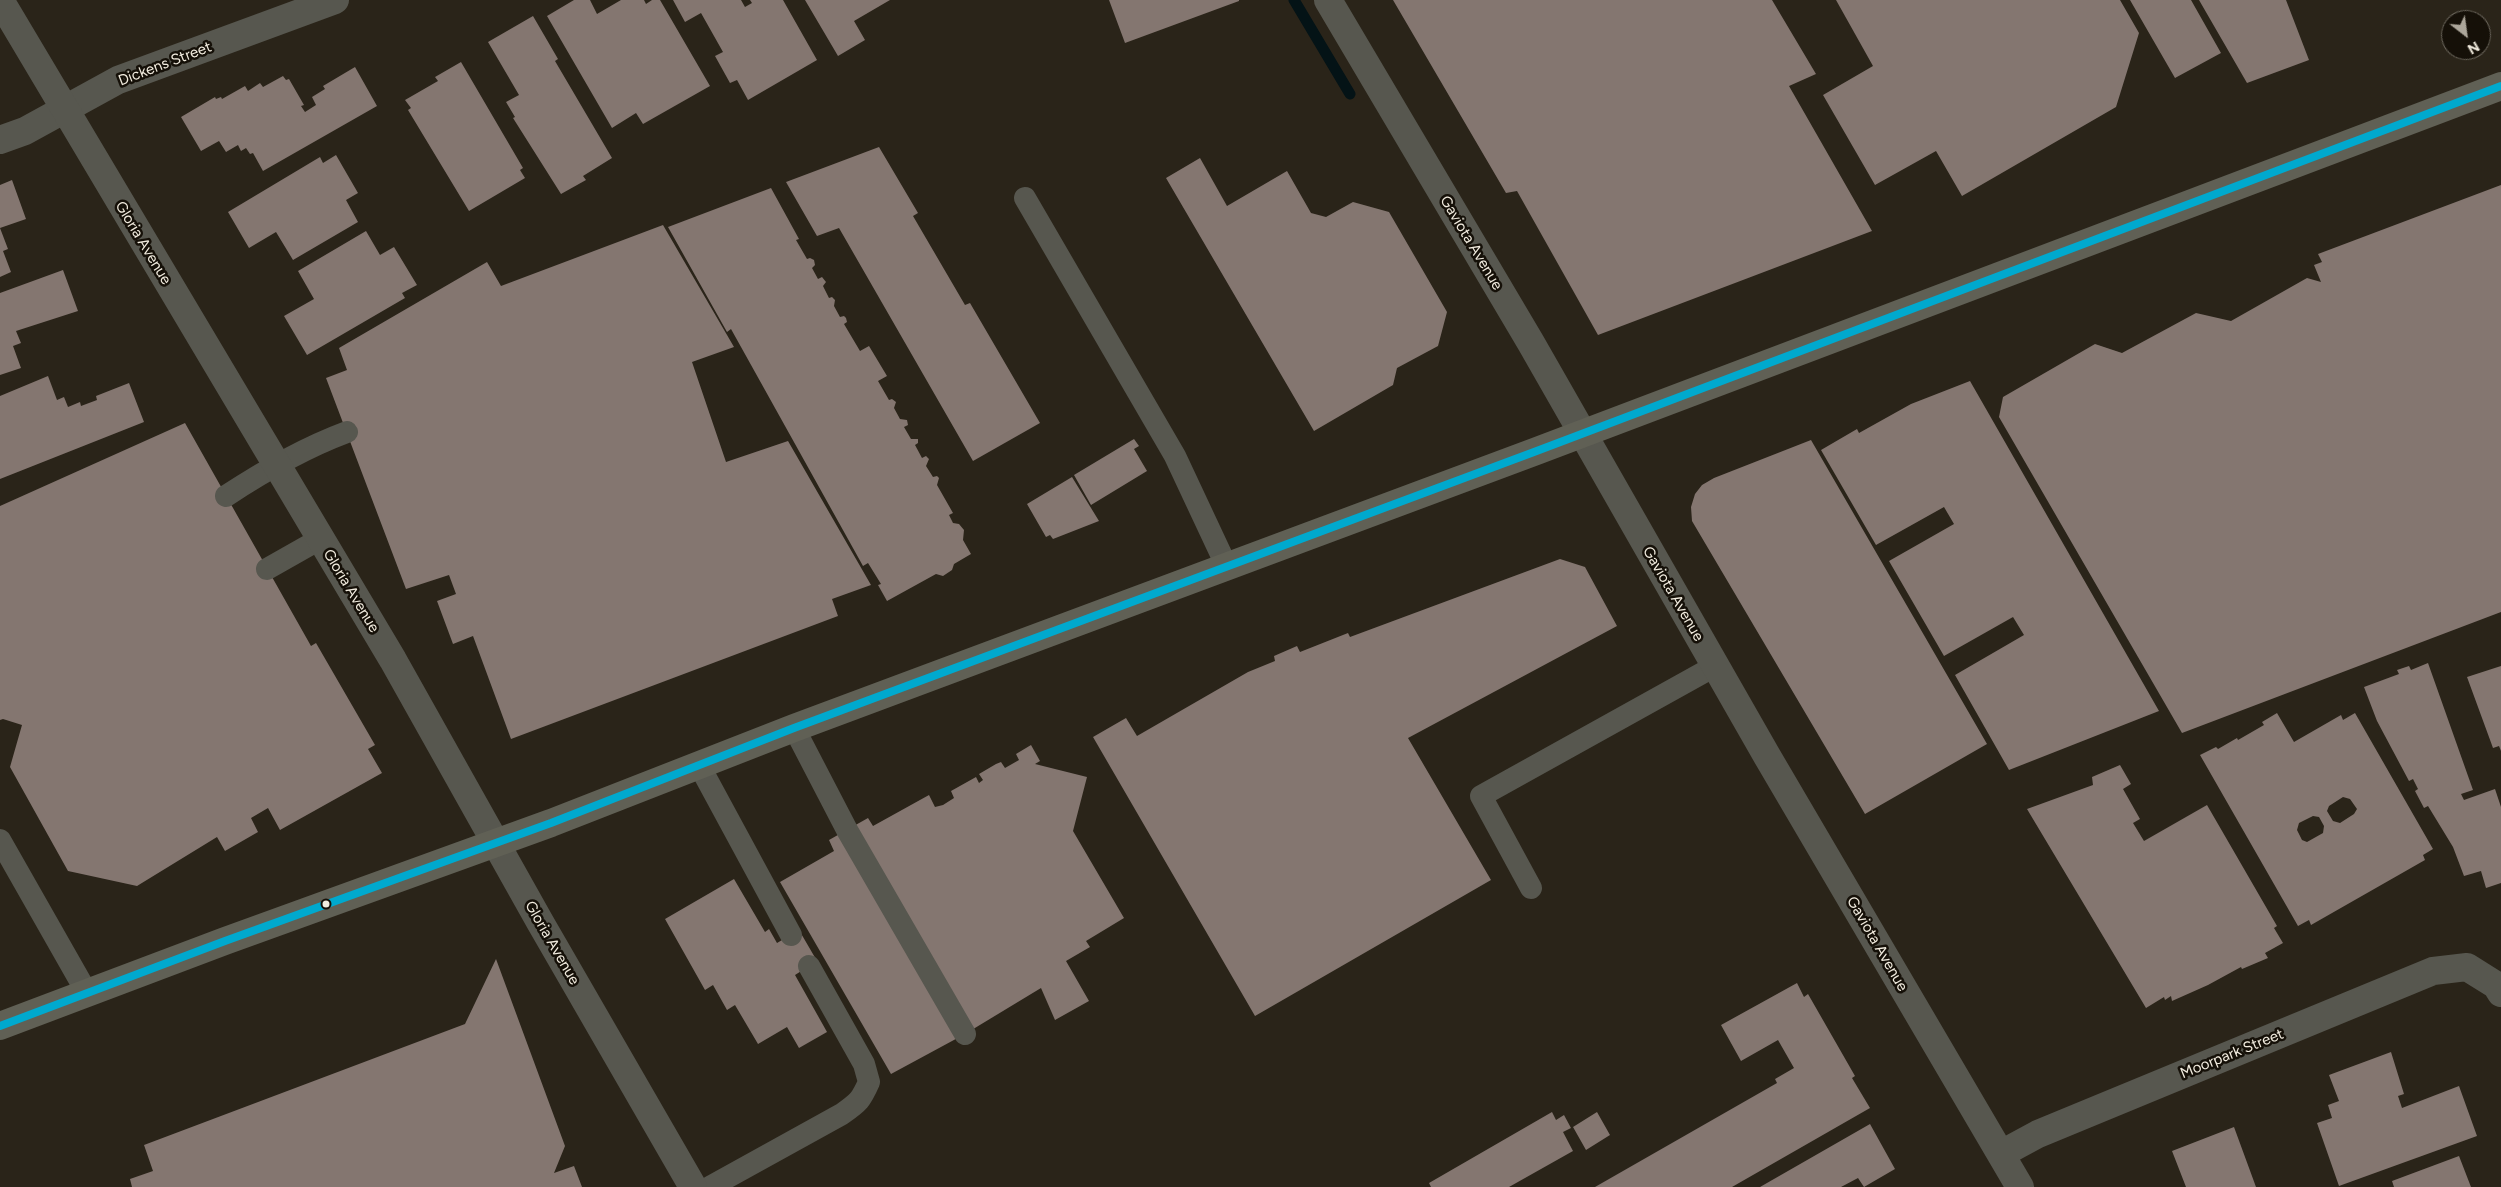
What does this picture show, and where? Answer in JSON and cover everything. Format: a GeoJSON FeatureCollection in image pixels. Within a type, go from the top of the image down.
{"type":"FeatureCollection","features":[{"type":"Feature","properties":{"kind":"main road"},"geometry":{"type":"LineString","coordinates":[[0,1026],[496,843],[794,728],[2501,86]]}},
{"type":"Feature","properties":{"kind":"street","name":"Gloria Avenue"},"geometry":{"type":"LineString","coordinates":[[0,0],[63,110],[441,744],[693,1187]]}},
{"type":"Feature","properties":{"kind":"street","name":"Dickens Street"},"geometry":{"type":"LineString","coordinates":[[0,140],[25,131],[118,80],[335,0]]}},
{"type":"Feature","properties":{"kind":"street","name":"Gaviota Avenue"},"geometry":{"type":"LineString","coordinates":[[1328,0],[2020,1187]]}},
{"type":"Feature","properties":{"kind":"street","name":"Moorpark Street"},"geometry":{"type":"LineString","coordinates":[[2001,1154],[2038,1134],[2433,971],[2467,967],[2496,985],[2501,993]]}},
{"type":"Feature","properties":{"kind":"lane"},"geometry":{"type":"LineString","coordinates":[[1026,198],[1175,456],[1228,566]]}},
{"type":"Feature","properties":{"kind":"lane"},"geometry":{"type":"LineString","coordinates":[[226,496],[276,465],[327,439],[347,432]]}},
{"type":"Feature","properties":{"kind":"lane"},"geometry":{"type":"LineString","coordinates":[[268,569],[320,539]]}},
{"type":"Feature","properties":{"kind":"lane"},"geometry":{"type":"LineString","coordinates":[[1531,888],[1481,796],[1715,666]]}},
{"type":"Feature","properties":{"kind":"lane"},"geometry":{"type":"LineString","coordinates":[[794,728],[847,830],[966,1034]]}},
{"type":"Feature","properties":{"kind":"lane"},"geometry":{"type":"LineString","coordinates":[[699,765],[791,935]]}},
{"type":"Feature","properties":{"kind":"lane"},"geometry":{"type":"LineString","coordinates":[[0,840],[87,993]]}},
{"type":"Feature","properties":{"kind":"lane"},"geometry":{"type":"LineString","coordinates":[[710,1187],[842,1114],[860,1102],[869,1082],[864,1064],[809,966]]}},
{"type":"Feature","properties":{"kind":"building"},"geometry":{"type":"Polygon","coordinates":[[[574,0],[590,0],[597,14],[621,0],[644,0],[646,4],[652,0],[660,0],[710,86],[643,124],[636,113],[612,128],[547,16],[574,0]]]}},
{"type":"Feature","properties":{"kind":"building"},"geometry":{"type":"Polygon","coordinates":[[[673,0],[741,0],[745,7],[752,3],[750,0],[783,0],[817,60],[748,100],[737,80],[730,83],[715,56],[723,52],[701,13],[685,22],[673,0]]]}},
{"type":"Feature","properties":{"kind":"building"},"geometry":{"type":"Polygon","coordinates":[[[805,0],[890,0],[854,21],[865,40],[838,56],[805,0]]]}},
{"type":"Feature","properties":{"kind":"building"},"geometry":{"type":"Polygon","coordinates":[[[1109,0],[1239,0],[1239,1],[1125,43],[1109,0]]]}},
{"type":"Feature","properties":{"kind":"building"},"geometry":{"type":"Polygon","coordinates":[[[1393,0],[1772,0],[1816,74],[1789,86],[1872,231],[1598,335],[1517,191],[1506,193],[1393,0]]]}},
{"type":"Feature","properties":{"kind":"building"},"geometry":{"type":"Polygon","coordinates":[[[1836,0],[2120,0],[2139,33],[2116,107],[1962,196],[1936,151],[1875,185],[1823,95],[1873,66],[1836,0]]]}},
{"type":"Feature","properties":{"kind":"building"},"geometry":{"type":"Polygon","coordinates":[[[2130,0],[2191,0],[2221,53],[2175,78],[2130,0]]]}},
{"type":"Feature","properties":{"kind":"building"},"geometry":{"type":"Polygon","coordinates":[[[2199,0],[2286,0],[2309,60],[2247,83],[2199,0]]]}},
{"type":"Feature","properties":{"kind":"building"},"geometry":{"type":"Polygon","coordinates":[[[533,16],[558,59],[555,61],[612,158],[583,176],[586,180],[561,194],[513,118],[515,117],[506,102],[519,95],[488,42],[533,16]]]}},
{"type":"Feature","properties":{"kind":"building"},"geometry":{"type":"Polygon","coordinates":[[[461,62],[523,168],[520,170],[525,178],[469,211],[408,110],[411,108],[405,100],[438,81],[435,77],[461,62]]]}},
{"type":"Feature","properties":{"kind":"building"},"geometry":{"type":"Polygon","coordinates":[[[355,67],[377,106],[263,171],[253,153],[250,154],[246,148],[241,151],[238,145],[226,152],[219,141],[201,151],[181,117],[215,97],[216,99],[221,97],[222,99],[245,86],[248,91],[260,83],[263,87],[283,76],[286,80],[289,79],[304,105],[301,106],[305,112],[316,105],[312,97],[325,89],[323,86],[355,67]]]}},
{"type":"Feature","properties":{"kind":"building"},"geometry":{"type":"Polygon","coordinates":[[[879,147],[918,213],[913,216],[965,305],[970,303],[1040,423],[973,461],[839,228],[817,236],[786,182],[879,147]]]}},
{"type":"Feature","properties":{"kind":"building"},"geometry":{"type":"Polygon","coordinates":[[[336,155],[358,193],[346,200],[358,222],[293,260],[276,232],[249,248],[228,212],[320,157],[323,163],[336,155]]]}},
{"type":"Feature","properties":{"kind":"building"},"geometry":{"type":"Polygon","coordinates":[[[1200,158],[1227,206],[1287,171],[1311,213],[1326,217],[1353,202],[1389,212],[1447,312],[1438,346],[1397,368],[1393,385],[1314,431],[1166,178],[1200,158]]]}},
{"type":"Feature","properties":{"kind":"building"},"geometry":{"type":"Polygon","coordinates":[[[12,180],[26,219],[0,228],[0,185],[12,180]]]}},
{"type":"Feature","properties":{"kind":"building"},"geometry":{"type":"Polygon","coordinates":[[[2501,185],[2501,612],[2182,733],[1999,417],[2003,397],[2095,344],[2122,353],[2196,313],[2231,321],[2307,278],[2321,282],[2314,265],[2322,262],[2318,254],[2501,185]]]}},
{"type":"Feature","properties":{"kind":"building"},"geometry":{"type":"Polygon","coordinates":[[[771,188],[799,239],[796,240],[807,259],[814,260],[815,265],[812,268],[818,279],[822,277],[826,282],[823,286],[829,298],[832,297],[835,300],[834,306],[840,317],[844,316],[846,318],[847,322],[844,324],[860,351],[869,346],[887,376],[878,381],[889,400],[892,399],[896,402],[894,408],[900,419],[907,420],[908,425],[904,427],[911,439],[918,439],[918,443],[915,445],[922,458],[926,456],[929,459],[926,466],[933,477],[937,476],[939,478],[937,485],[953,513],[949,515],[953,523],[959,524],[964,530],[963,540],[971,554],[954,564],[952,570],[943,576],[936,574],[887,601],[878,585],[881,584],[868,563],[863,566],[731,329],[727,332],[668,227],[771,188]]]}},
{"type":"Feature","properties":{"kind":"building"},"geometry":{"type":"Polygon","coordinates":[[[663,225],[734,347],[692,362],[726,462],[788,441],[871,585],[832,599],[838,616],[511,739],[473,636],[453,644],[437,601],[456,594],[449,575],[406,589],[326,378],[347,370],[339,348],[487,262],[501,286],[663,225]]]}},
{"type":"Feature","properties":{"kind":"building"},"geometry":{"type":"Polygon","coordinates":[[[0,228],[8,249],[3,251],[11,272],[0,277],[0,228]]]}},
{"type":"Feature","properties":{"kind":"building"},"geometry":{"type":"Polygon","coordinates":[[[366,231],[380,255],[394,247],[417,285],[402,293],[405,298],[307,355],[284,316],[314,299],[298,271],[366,231]]]}},
{"type":"Feature","properties":{"kind":"building"},"geometry":{"type":"Polygon","coordinates":[[[63,270],[78,311],[16,331],[21,343],[13,346],[21,368],[0,375],[0,293],[63,270]]]}},
{"type":"Feature","properties":{"kind":"building"},"geometry":{"type":"Polygon","coordinates":[[[48,376],[57,400],[64,397],[68,407],[80,402],[81,406],[97,400],[96,396],[129,383],[144,422],[0,479],[0,396],[48,376]]]}},
{"type":"Feature","properties":{"kind":"building"},"geometry":{"type":"Polygon","coordinates":[[[1970,381],[2159,711],[2009,770],[1955,675],[2024,635],[2013,617],[1944,656],[1889,561],[1954,524],[1944,507],[1876,545],[1821,450],[1857,429],[1859,433],[1911,404],[1970,381]]]}},
{"type":"Feature","properties":{"kind":"building"},"geometry":{"type":"Polygon","coordinates":[[[185,423],[311,646],[316,643],[375,745],[368,749],[382,773],[280,830],[268,808],[251,818],[258,832],[225,851],[217,837],[137,886],[68,871],[10,767],[22,725],[3,719],[0,720],[0,506],[185,423]]]}},
{"type":"Feature","properties":{"kind":"building"},"geometry":{"type":"Polygon","coordinates":[[[1134,439],[1139,446],[1134,449],[1147,471],[1091,505],[1074,475],[1134,439]]]}},
{"type":"Feature","properties":{"kind":"building"},"geometry":{"type":"Polygon","coordinates":[[[1811,440],[1987,744],[1865,814],[1692,521],[1691,507],[1695,494],[1702,485],[1714,478],[1811,440]]]}},
{"type":"Feature","properties":{"kind":"building"},"geometry":{"type":"Polygon","coordinates":[[[1072,477],[1099,521],[1053,539],[1050,535],[1046,537],[1027,504],[1072,477]]]}},
{"type":"Feature","properties":{"kind":"building"},"geometry":{"type":"Polygon","coordinates":[[[1560,559],[1585,567],[1617,626],[1408,738],[1491,880],[1255,1016],[1093,737],[1126,718],[1137,736],[1248,672],[1275,661],[1274,656],[1297,646],[1300,652],[1348,633],[1350,637],[1560,559]]]}},
{"type":"Feature","properties":{"kind":"building"},"geometry":{"type":"Polygon","coordinates":[[[2428,663],[2473,790],[2461,794],[2464,800],[2495,789],[2501,807],[2501,883],[2486,888],[2481,871],[2464,876],[2453,847],[2428,806],[2424,808],[2415,791],[2418,789],[2413,779],[2409,781],[2377,721],[2364,687],[2399,674],[2397,670],[2409,666],[2411,670],[2428,663]]]}},
{"type":"Feature","properties":{"kind":"building"},"geometry":{"type":"Polygon","coordinates":[[[2501,666],[2501,751],[2499,746],[2493,748],[2467,677],[2501,666]]]}},
{"type":"Feature","properties":{"kind":"building"},"geometry":{"type":"Polygon","coordinates":[[[2277,713],[2294,742],[2341,715],[2343,720],[2355,713],[2433,849],[2423,855],[2425,860],[2311,925],[2309,920],[2298,926],[2200,755],[2216,747],[2218,749],[2237,738],[2238,740],[2264,725],[2262,722],[2277,713]],[[2343,797],[2329,806],[2327,811],[2333,821],[2340,823],[2354,814],[2357,809],[2350,799],[2343,797]],[[2313,816],[2299,823],[2297,830],[2302,840],[2307,842],[2323,833],[2324,826],[2319,817],[2313,816]]]}},
{"type":"Feature","properties":{"kind":"building"},"geometry":{"type":"Polygon","coordinates":[[[1031,745],[1040,761],[1035,764],[1087,777],[1073,831],[1124,918],[1086,941],[1090,947],[1066,961],[1089,1001],[1055,1020],[1041,988],[965,1034],[891,1074],[780,882],[834,851],[829,840],[868,818],[873,826],[929,795],[935,807],[943,805],[954,798],[951,791],[976,777],[979,783],[983,780],[979,774],[996,764],[1001,762],[1005,768],[1019,760],[1016,754],[1031,745]]]}},
{"type":"Feature","properties":{"kind":"building"},"geometry":{"type":"Polygon","coordinates":[[[2120,765],[2131,784],[2123,789],[2140,819],[2133,823],[2144,841],[2207,805],[2277,926],[2274,928],[2283,943],[2265,953],[2268,958],[2242,969],[2241,967],[2208,985],[2172,1001],[2171,996],[2165,1000],[2164,997],[2146,1008],[2027,809],[2093,785],[2092,777],[2120,765]]]}},
{"type":"Feature","properties":{"kind":"building"},"geometry":{"type":"Polygon","coordinates":[[[734,879],[765,932],[769,929],[777,943],[799,930],[817,961],[795,975],[827,1032],[799,1048],[787,1027],[758,1044],[735,1005],[727,1010],[713,985],[705,990],[665,919],[734,879]]]}},
{"type":"Feature","properties":{"kind":"building"},"geometry":{"type":"Polygon","coordinates":[[[496,959],[565,1146],[554,1173],[574,1166],[582,1187],[132,1187],[130,1179],[153,1171],[144,1145],[465,1024],[496,959]]]}},
{"type":"Feature","properties":{"kind":"building"},"geometry":{"type":"Polygon","coordinates":[[[1797,983],[1804,997],[1808,994],[1855,1076],[1852,1078],[1870,1108],[1732,1187],[1595,1187],[1777,1083],[1775,1079],[1794,1068],[1778,1040],[1741,1061],[1721,1025],[1797,983]]]}},
{"type":"Feature","properties":{"kind":"building"},"geometry":{"type":"Polygon","coordinates":[[[2391,1052],[2404,1094],[2398,1096],[2402,1108],[2459,1086],[2477,1136],[2339,1186],[2317,1123],[2332,1118],[2328,1105],[2339,1101],[2329,1075],[2391,1052]]]}},
{"type":"Feature","properties":{"kind":"building"},"geometry":{"type":"Polygon","coordinates":[[[1552,1112],[1556,1120],[1564,1115],[1571,1128],[1563,1132],[1573,1151],[1509,1187],[1431,1187],[1429,1183],[1552,1112]]]}},
{"type":"Feature","properties":{"kind":"building"},"geometry":{"type":"Polygon","coordinates":[[[1597,1112],[1610,1135],[1586,1150],[1573,1127],[1597,1112]]]}},
{"type":"Feature","properties":{"kind":"building"},"geometry":{"type":"Polygon","coordinates":[[[1870,1124],[1895,1169],[1864,1187],[1858,1178],[1841,1187],[1760,1187],[1870,1124]]]}},
{"type":"Feature","properties":{"kind":"building"},"geometry":{"type":"Polygon","coordinates":[[[2234,1127],[2256,1187],[2186,1187],[2172,1151],[2234,1127]]]}},
{"type":"Feature","properties":{"kind":"building"},"geometry":{"type":"Polygon","coordinates":[[[2459,1156],[2471,1187],[2394,1187],[2392,1181],[2459,1156]]]}},
{"type":"Feature","properties":{"kind":"waterway"},"geometry":{"type":"LineString","coordinates":[[1294,0],[1350,94]]}},
{"type":"Feature","properties":{"kind":"transit line"},"geometry":{"type":"LineString","coordinates":[[0,1026],[225,941],[551,823],[794,728],[1534,452],[2501,86]]}}]}
